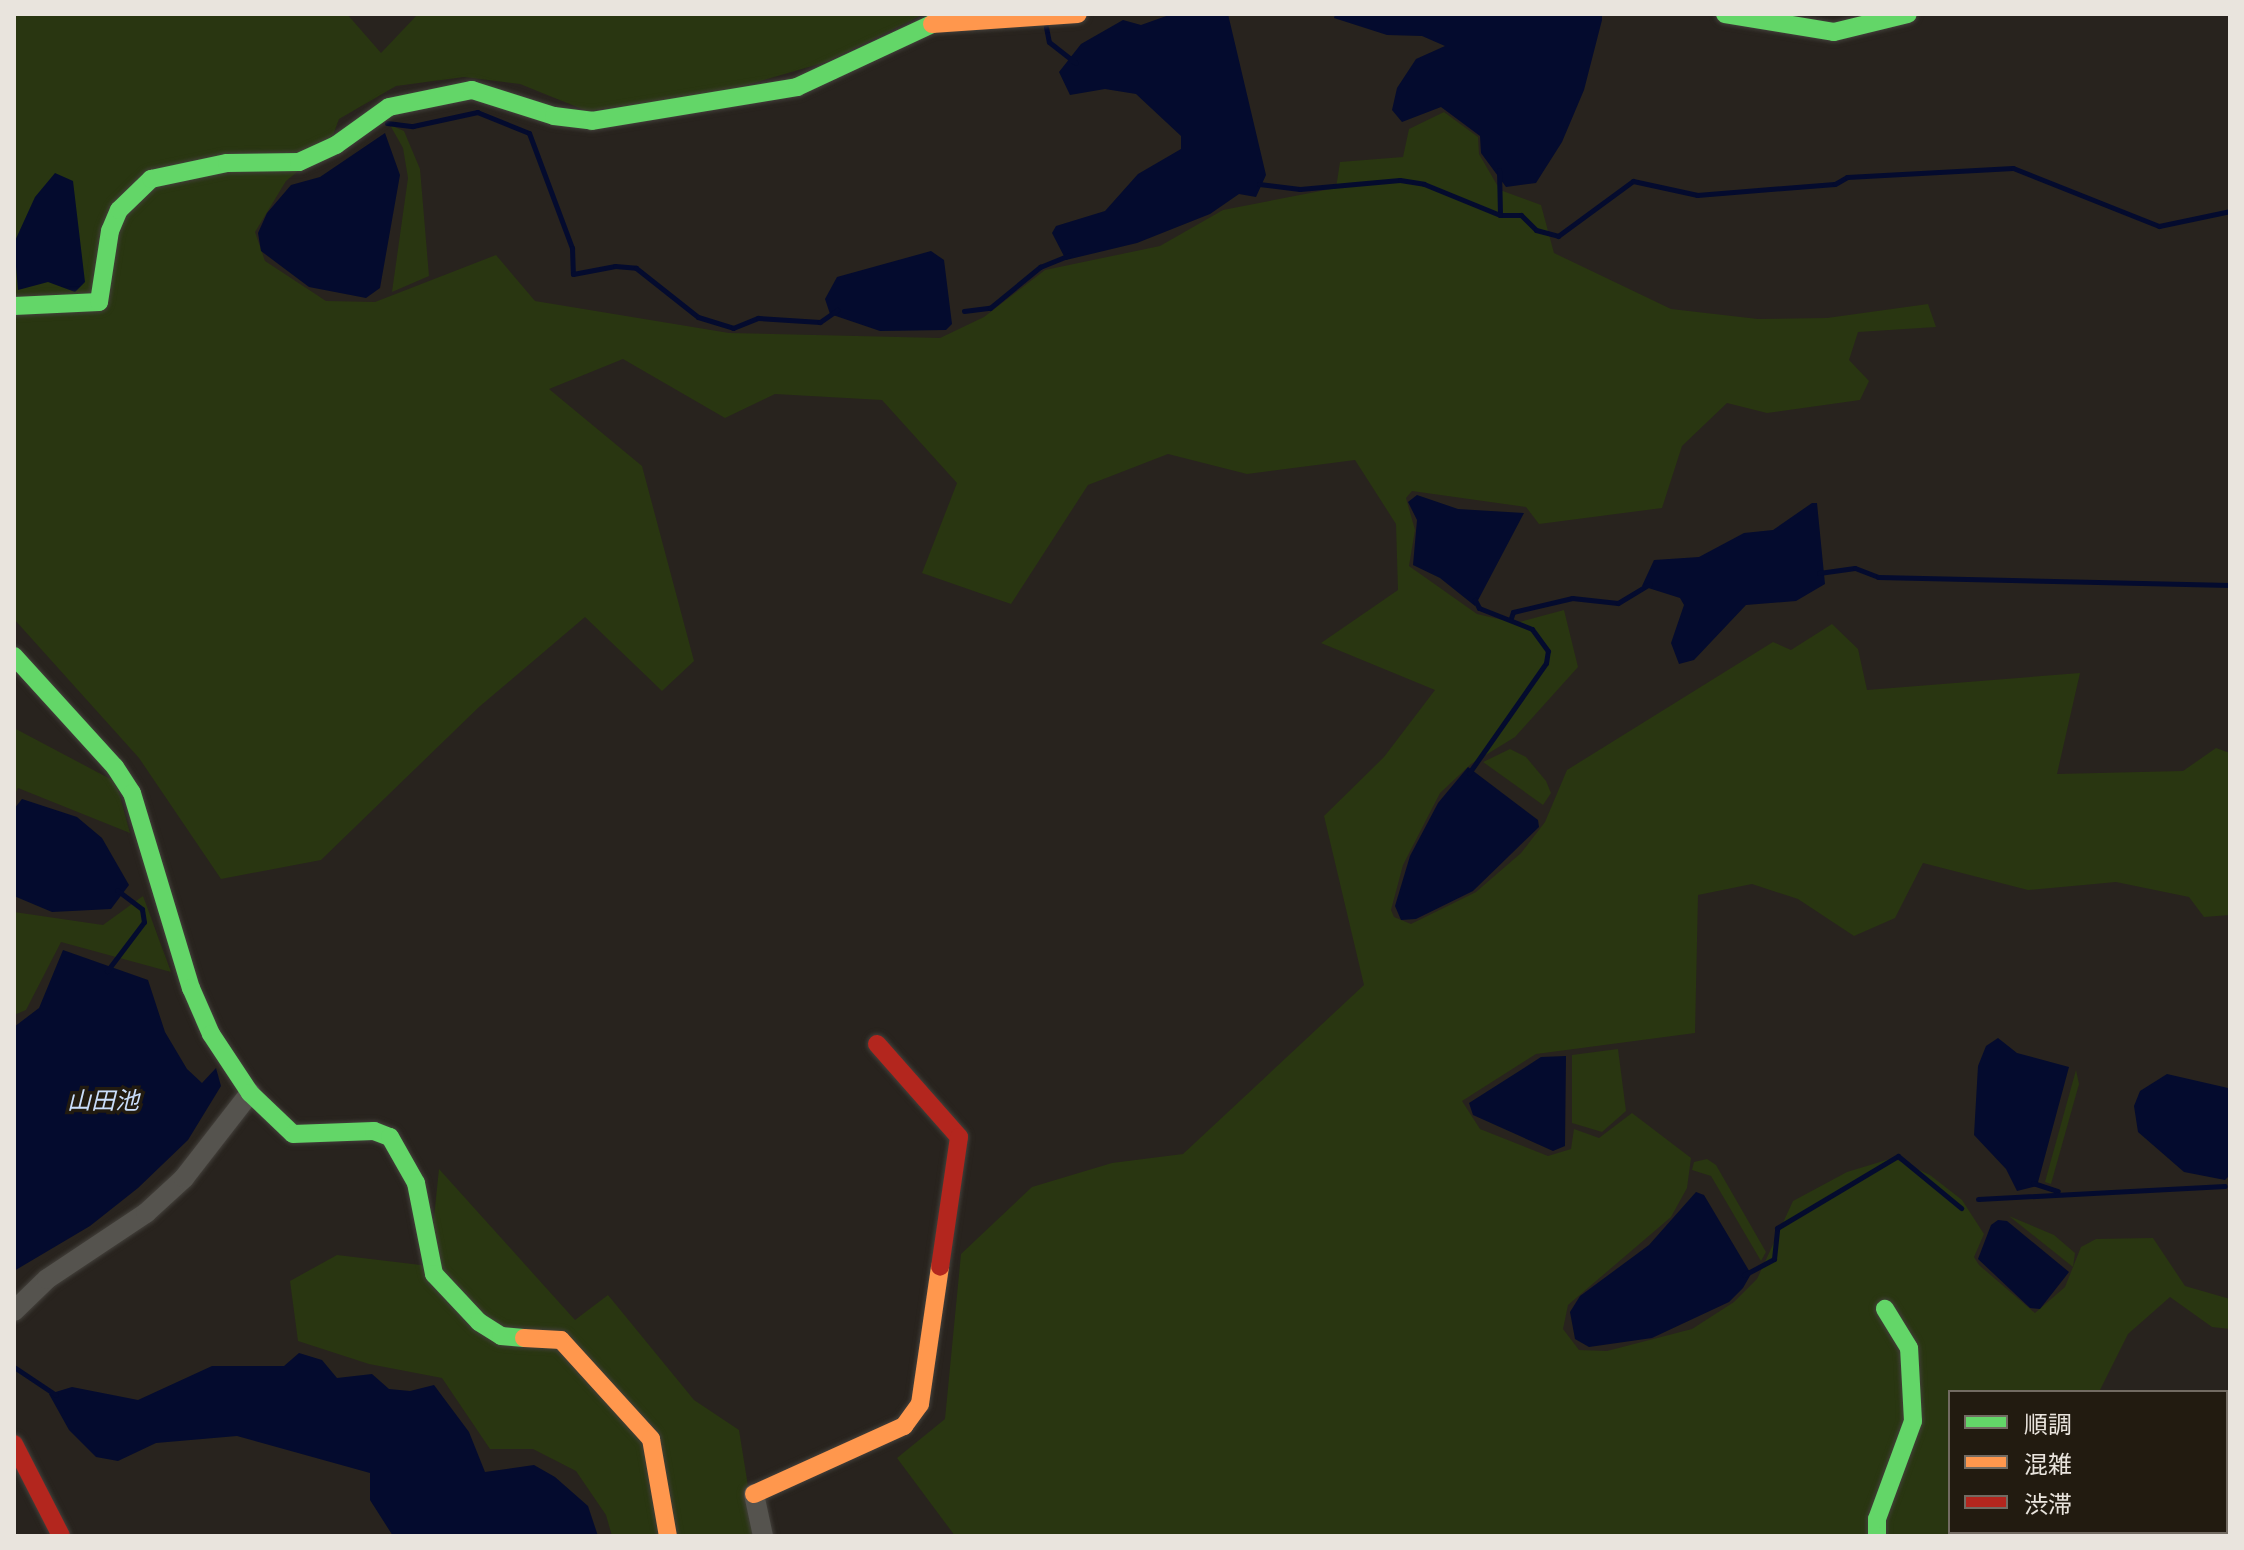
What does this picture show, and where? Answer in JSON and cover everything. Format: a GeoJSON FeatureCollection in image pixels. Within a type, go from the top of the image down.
{"type":"FeatureCollection","features":[{"type":"Feature","properties":{"kind":"street"},"geometry":{"type":"LineString","coordinates":[[14,306],[99,302],[114,220],[132,194],[151,179],[227,163],[299,162],[336,145],[389,107],[472,90],[554,116],[592,121],[797,87],[915,28],[939,22],[1078,14]]}},
{"type":"Feature","properties":{"kind":"street"},"geometry":{"type":"LineString","coordinates":[[1725,14],[1762,24],[1834,32],[1908,14]]}},
{"type":"Feature","properties":{"kind":"street"},"geometry":{"type":"LineString","coordinates":[[14,656],[115,767],[132,793],[191,988],[211,1034],[250,1093],[293,1134],[374,1131],[390,1137],[416,1183],[434,1274],[469,1313],[501,1336],[561,1340],[651,1439],[668,1536]]}},
{"type":"Feature","properties":{"kind":"street"},"geometry":{"type":"LineString","coordinates":[[763,1536],[754,1494],[904,1426],[920,1404],[959,1137],[877,1044]]}},
{"type":"Feature","properties":{"kind":"street"},"geometry":{"type":"LineString","coordinates":[[14,1311],[47,1279],[146,1213],[184,1178],[250,1093]]}},
{"type":"Feature","properties":{"kind":"street"},"geometry":{"type":"LineString","coordinates":[[1877,1536],[1877,1519],[1913,1421],[1909,1348],[1885,1309]]}},
{"type":"Feature","properties":{"kind":"street"},"geometry":{"type":"LineString","coordinates":[[14,1444],[61,1536]]}},
{"type":"Feature","properties":{"kind":"green space"},"geometry":{"type":"Polygon","coordinates":[[[14,14],[347,14],[381,53],[418,14],[924,14],[826,62],[719,93],[587,111],[520,84],[464,77],[396,86],[339,119],[329,146],[286,181],[255,232],[265,261],[326,301],[375,302],[496,255],[535,301],[729,333],[940,338],[984,317],[1045,270],[1160,246],[1223,210],[1336,188],[1340,162],[1403,157],[1409,129],[1444,112],[1478,137],[1479,154],[1500,190],[1541,205],[1554,253],[1671,309],[1758,319],[1827,318],[1928,304],[1936,327],[1858,332],[1849,360],[1869,381],[1860,400],[1767,413],[1727,403],[1682,446],[1662,508],[1539,524],[1526,507],[1412,491],[1406,498],[1415,530],[1409,566],[1477,614],[1516,623],[1564,610],[1578,667],[1515,737],[1471,764],[1440,793],[1403,865],[1391,910],[1394,917],[1411,924],[1476,892],[1521,853],[1545,822],[1567,770],[1773,642],[1791,650],[1832,624],[1858,649],[1867,690],[2080,673],[2057,774],[2183,771],[2216,748],[2230,753],[2230,915],[2204,917],[2189,897],[2116,882],[2028,890],[1923,863],[1895,918],[1854,936],[1798,899],[1752,884],[1698,895],[1695,1033],[1536,1054],[1462,1101],[1480,1129],[1548,1156],[1571,1149],[1574,1129],[1599,1138],[1632,1113],[1691,1158],[1687,1188],[1671,1217],[1568,1305],[1563,1329],[1579,1350],[1607,1351],[1692,1329],[1734,1302],[1757,1279],[1793,1201],[1847,1172],[1893,1158],[1930,1175],[1962,1200],[1984,1234],[1974,1257],[1979,1265],[2035,1313],[2065,1287],[2081,1247],[2096,1239],[2153,1238],[2185,1286],[2230,1299],[2230,1329],[2212,1327],[2170,1297],[2128,1334],[2100,1390],[1948,1390],[1948,1534],[2228,1534],[2228,1518],[2230,1536],[955,1536],[897,1458],[945,1419],[961,1254],[1032,1187],[1112,1163],[1183,1154],[1364,985],[1324,816],[1384,757],[1435,690],[1321,643],[1398,590],[1396,524],[1355,460],[1247,474],[1168,454],[1088,485],[1011,604],[922,573],[957,483],[882,400],[775,394],[725,418],[623,359],[549,389],[642,466],[694,661],[662,691],[585,617],[479,707],[321,860],[221,879],[139,758],[14,619],[14,14]]]}},
{"type":"Feature","properties":{"kind":"green space"},"geometry":{"type":"Polygon","coordinates":[[[390,125],[404,131],[420,169],[429,276],[392,292],[408,178],[403,148],[390,125]]]}},
{"type":"Feature","properties":{"kind":"green space"},"geometry":{"type":"Polygon","coordinates":[[[14,728],[116,782],[130,833],[18,788],[14,796],[14,728]]]}},
{"type":"Feature","properties":{"kind":"green space"},"geometry":{"type":"Polygon","coordinates":[[[1510,749],[1526,757],[1546,781],[1551,793],[1543,805],[1483,762],[1510,749]]]}},
{"type":"Feature","properties":{"kind":"green space"},"geometry":{"type":"Polygon","coordinates":[[[143,896],[171,972],[61,942],[26,1010],[14,1015],[14,912],[103,925],[143,896]]]}},
{"type":"Feature","properties":{"kind":"green space"},"geometry":{"type":"Polygon","coordinates":[[[1618,1049],[1626,1111],[1602,1132],[1572,1123],[1572,1055],[1618,1049]]]}},
{"type":"Feature","properties":{"kind":"green space"},"geometry":{"type":"Polygon","coordinates":[[[2076,1070],[2079,1084],[2051,1184],[2045,1182],[2076,1070]]]}},
{"type":"Feature","properties":{"kind":"green space"},"geometry":{"type":"Polygon","coordinates":[[[1707,1159],[1716,1165],[1766,1252],[1761,1261],[1711,1176],[1692,1170],[1694,1162],[1707,1159]]]}},
{"type":"Feature","properties":{"kind":"green space"},"geometry":{"type":"Polygon","coordinates":[[[439,1169],[575,1320],[608,1295],[694,1400],[739,1430],[756,1536],[612,1536],[606,1515],[576,1471],[533,1449],[490,1449],[442,1378],[369,1364],[298,1341],[290,1281],[337,1255],[429,1266],[439,1169]]]}},
{"type":"Feature","properties":{"kind":"green space"},"geometry":{"type":"Polygon","coordinates":[[[2009,1216],[2054,1235],[2075,1253],[2073,1267],[2009,1216]]]}},
{"type":"Feature","properties":{"kind":"water"},"geometry":{"type":"Polygon","coordinates":[[[1172,14],[1228,14],[1266,175],[1256,197],[1239,194],[1210,214],[1137,243],[1066,260],[1052,233],[1056,226],[1105,211],[1138,174],[1181,149],[1181,136],[1136,94],[1105,89],[1070,95],[1059,72],[1081,44],[1123,20],[1141,25],[1172,14]]]}},
{"type":"Feature","properties":{"kind":"water"},"geometry":{"type":"Polygon","coordinates":[[[1335,14],[1602,14],[1602,20],[1584,90],[1562,142],[1536,183],[1506,187],[1481,153],[1480,136],[1441,107],[1402,122],[1392,110],[1397,88],[1416,59],[1445,46],[1422,36],[1387,35],[1334,18],[1335,14]]]}},
{"type":"Feature","properties":{"kind":"water"},"geometry":{"type":"Polygon","coordinates":[[[385,133],[400,175],[380,288],[366,298],[309,287],[261,251],[258,233],[267,213],[291,185],[320,177],[385,133]]]}},
{"type":"Feature","properties":{"kind":"water"},"geometry":{"type":"Polygon","coordinates":[[[55,173],[73,181],[85,282],[75,292],[48,282],[18,290],[14,243],[35,197],[55,173]]]}},
{"type":"Feature","properties":{"kind":"water"},"geometry":{"type":"Polygon","coordinates":[[[931,251],[944,260],[952,324],[946,330],[880,331],[830,314],[825,299],[837,277],[931,251]]]}},
{"type":"Feature","properties":{"kind":"water"},"geometry":{"type":"Polygon","coordinates":[[[1417,495],[1458,509],[1524,513],[1475,606],[1440,578],[1413,565],[1417,520],[1408,502],[1417,495]]]}},
{"type":"Feature","properties":{"kind":"water"},"geometry":{"type":"Polygon","coordinates":[[[1812,503],[1817,503],[1825,584],[1796,601],[1746,605],[1694,660],[1679,664],[1671,643],[1684,605],[1680,598],[1642,586],[1654,560],[1699,557],[1744,533],[1773,530],[1812,503]]]}},
{"type":"Feature","properties":{"kind":"water"},"geometry":{"type":"Polygon","coordinates":[[[1468,767],[1538,820],[1539,827],[1473,891],[1416,919],[1401,920],[1395,906],[1410,856],[1438,803],[1468,767]]]}},
{"type":"Feature","properties":{"kind":"water"},"geometry":{"type":"Polygon","coordinates":[[[22,799],[77,817],[102,838],[129,885],[111,909],[52,912],[14,896],[14,809],[22,799]]]}},
{"type":"Feature","properties":{"kind":"water","name":"山田池"},"geometry":{"type":"Polygon","coordinates":[[[63,950],[148,980],[165,1032],[187,1069],[202,1083],[216,1068],[221,1086],[188,1140],[138,1188],[90,1226],[14,1271],[14,1027],[39,1008],[63,950]]]}},
{"type":"Feature","properties":{"kind":"water"},"geometry":{"type":"Polygon","coordinates":[[[1998,1038],[2017,1053],[2069,1067],[2037,1186],[2017,1191],[2006,1169],[1974,1135],[1978,1066],[1986,1046],[1998,1038]]]}},
{"type":"Feature","properties":{"kind":"water"},"geometry":{"type":"Polygon","coordinates":[[[1566,1056],[1565,1146],[1553,1151],[1473,1115],[1469,1103],[1541,1057],[1566,1056]]]}},
{"type":"Feature","properties":{"kind":"water"},"geometry":{"type":"Polygon","coordinates":[[[2167,1074],[2228,1088],[2230,1175],[2225,1180],[2184,1172],[2138,1132],[2134,1106],[2140,1091],[2167,1074]]]}},
{"type":"Feature","properties":{"kind":"water"},"geometry":{"type":"Polygon","coordinates":[[[1696,1192],[1704,1195],[1751,1274],[1743,1288],[1729,1302],[1652,1338],[1589,1347],[1575,1339],[1570,1312],[1580,1296],[1649,1245],[1696,1192]]]}},
{"type":"Feature","properties":{"kind":"water"},"geometry":{"type":"Polygon","coordinates":[[[1998,1220],[2007,1221],[2069,1272],[2040,1309],[2030,1308],[1978,1259],[1991,1225],[1998,1220]]]}},
{"type":"Feature","properties":{"kind":"water"},"geometry":{"type":"Polygon","coordinates":[[[299,1353],[322,1360],[337,1378],[372,1374],[389,1389],[410,1391],[434,1385],[469,1432],[485,1472],[534,1465],[555,1477],[588,1506],[598,1536],[393,1536],[370,1500],[370,1473],[237,1436],[156,1443],[118,1461],[96,1457],[69,1430],[49,1394],[72,1387],[138,1400],[212,1366],[284,1366],[299,1353]]]}},
{"type":"Feature","properties":{"kind":"waterway"},"geometry":{"type":"LineString","coordinates":[[1046,27],[1049,42],[1076,63]]}},
{"type":"Feature","properties":{"kind":"waterway"},"geometry":{"type":"LineString","coordinates":[[387,123],[413,126],[477,112],[529,133],[572,248],[573,274],[615,266],[636,268],[698,317],[733,328],[758,318],[820,322],[837,310]]}},
{"type":"Feature","properties":{"kind":"waterway"},"geometry":{"type":"LineString","coordinates":[[1499,170],[1500,215],[1521,215],[1536,230],[1558,236],[1633,181],[1697,195],[1835,184],[1847,177],[2013,168],[2159,226],[2230,211]]}},
{"type":"Feature","properties":{"kind":"waterway"},"geometry":{"type":"LineString","coordinates":[[1259,184],[1300,189],[1400,180],[1424,184],[1500,215]]}},
{"type":"Feature","properties":{"kind":"waterway"},"geometry":{"type":"LineString","coordinates":[[964,311],[990,308],[1040,267],[1070,255]]}},
{"type":"Feature","properties":{"kind":"waterway"},"geometry":{"type":"LineString","coordinates":[[1819,573],[1855,568],[1878,577],[2230,585]]}},
{"type":"Feature","properties":{"kind":"waterway"},"geometry":{"type":"LineString","coordinates":[[1511,618],[1513,612],[1572,598],[1618,603],[1650,584]]}},
{"type":"Feature","properties":{"kind":"waterway"},"geometry":{"type":"LineString","coordinates":[[1469,773],[1546,663],[1548,651],[1532,629],[1479,608],[1475,600]]}},
{"type":"Feature","properties":{"kind":"waterway"},"geometry":{"type":"LineString","coordinates":[[107,971],[144,922],[142,909],[117,890]]}},
{"type":"Feature","properties":{"kind":"waterway"},"geometry":{"type":"LineString","coordinates":[[1744,1275],[1774,1259],[1777,1228],[1898,1156],[1961,1208]]}},
{"type":"Feature","properties":{"kind":"waterway"},"geometry":{"type":"LineString","coordinates":[[2033,1183],[2058,1191]]}},
{"type":"Feature","properties":{"kind":"waterway"},"geometry":{"type":"LineString","coordinates":[[1978,1199],[2225,1186]]}},
{"type":"Feature","properties":{"kind":"waterway"},"geometry":{"type":"LineString","coordinates":[[14,1367],[56,1395]]}},
{"type":"Feature","properties":{"kind":"traffic: fast"},"geometry":{"type":"LineString","coordinates":[[1725,14],[1834,32],[1908,14]]}},
{"type":"Feature","properties":{"kind":"traffic: fast"},"geometry":{"type":"LineString","coordinates":[[14,306],[99,302],[110,231],[119,210],[151,179],[227,163],[299,162],[336,145],[389,107],[472,90],[554,116],[592,121],[797,87],[932,24]]}},
{"type":"Feature","properties":{"kind":"traffic: fast"},"geometry":{"type":"LineString","coordinates":[[14,656],[115,767],[132,793],[191,988],[211,1034],[250,1093],[293,1134],[374,1131],[390,1137],[416,1183],[434,1274],[479,1322],[501,1336],[524,1338]]}},
{"type":"Feature","properties":{"kind":"traffic: fast"},"geometry":{"type":"LineString","coordinates":[[1877,1536],[1877,1519],[1913,1421],[1909,1348],[1885,1309]]}},
{"type":"Feature","properties":{"kind":"traffic: slow"},"geometry":{"type":"LineString","coordinates":[[932,24],[1078,14]]}},
{"type":"Feature","properties":{"kind":"traffic: slow"},"geometry":{"type":"LineString","coordinates":[[754,1494],[904,1426],[920,1404],[940,1267]]}},
{"type":"Feature","properties":{"kind":"traffic: slow"},"geometry":{"type":"LineString","coordinates":[[524,1338],[561,1340],[651,1439],[668,1536]]}},
{"type":"Feature","properties":{"kind":"traffic: jam"},"geometry":{"type":"LineString","coordinates":[[877,1044],[959,1137],[940,1267]]}},
{"type":"Feature","properties":{"kind":"traffic: jam"},"geometry":{"type":"LineString","coordinates":[[14,1444],[61,1536]]}}]}
